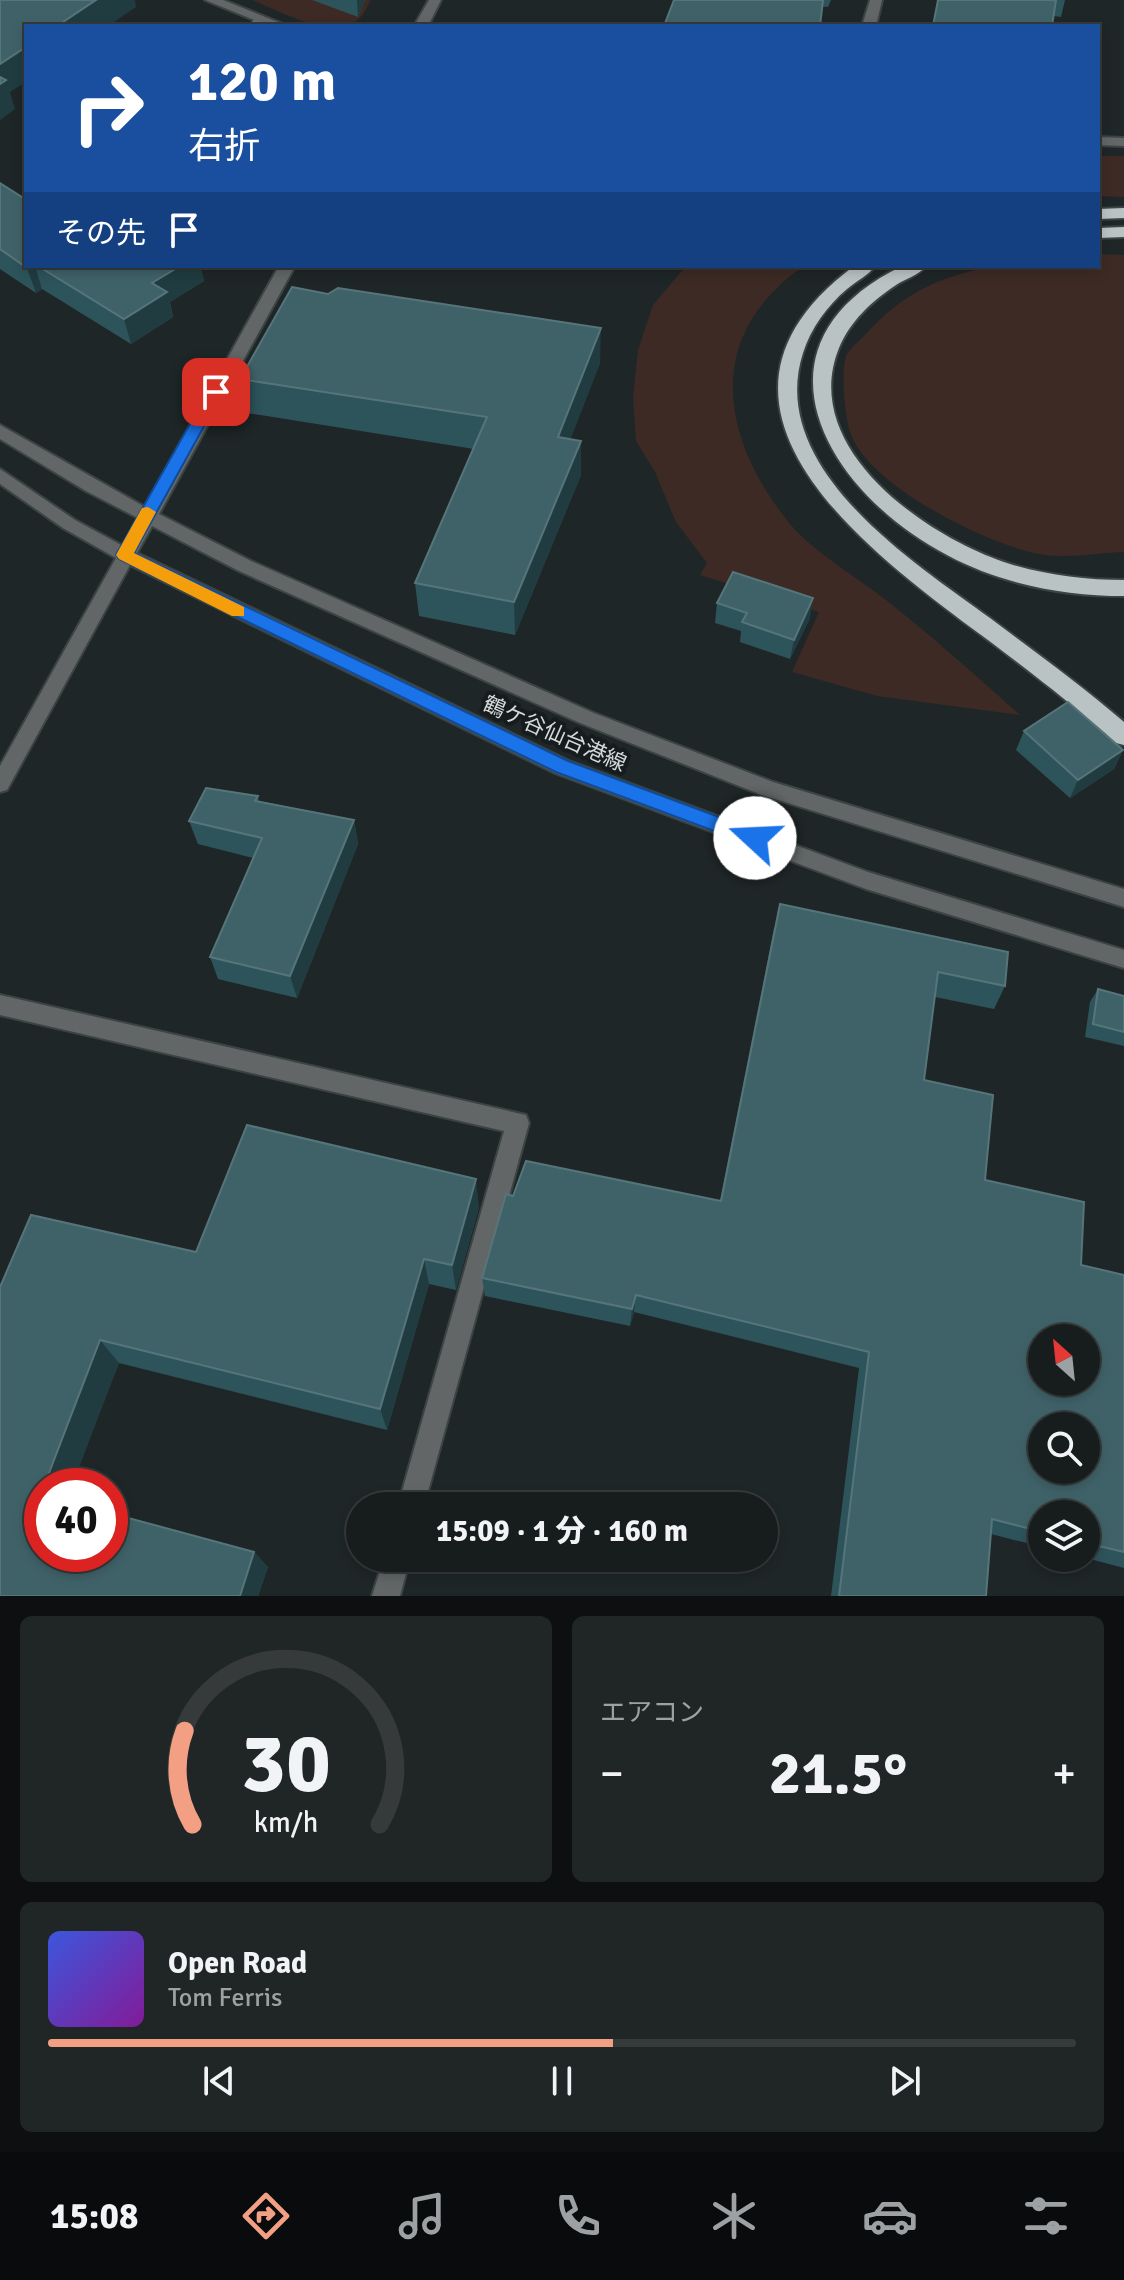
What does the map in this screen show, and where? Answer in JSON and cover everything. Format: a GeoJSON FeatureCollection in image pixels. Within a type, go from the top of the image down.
{"type":"FeatureCollection","features":[{"type":"Feature","properties":{"kind":"highway"},"geometry":{"type":"LineString","coordinates":[[1100,214],[1124,213]]}},
{"type":"Feature","properties":{"kind":"highway"},"geometry":{"type":"LineString","coordinates":[[1100,233],[1124,232]]}},
{"type":"Feature","properties":{"kind":"highway"},"geometry":{"type":"LineString","coordinates":[[863,268],[834,287],[812,312],[798,338],[790,366],[789,400],[797,433],[812,468],[860,524],[929,585],[1077,695],[1124,736]]}},
{"type":"Feature","properties":{"kind":"highway"},"geometry":{"type":"LineString","coordinates":[[914,268],[876,290],[850,313],[832,341],[821,371],[822,402],[832,435],[851,467],[876,495],[908,520],[944,545],[986,564],[1042,581],[1124,588]]}},
{"type":"Feature","properties":{"kind":"street"},"geometry":{"type":"LineString","coordinates":[[211,0],[276,24]]}},
{"type":"Feature","properties":{"kind":"street"},"geometry":{"type":"LineString","coordinates":[[422,24],[435,0]]}},
{"type":"Feature","properties":{"kind":"street"},"geometry":{"type":"LineString","coordinates":[[870,24],[876,0]]}},
{"type":"Feature","properties":{"kind":"street"},"geometry":{"type":"LineString","coordinates":[[1100,141],[1124,142]]}},
{"type":"Feature","properties":{"kind":"street"},"geometry":{"type":"LineString","coordinates":[[0,784],[286,268]]}},
{"type":"Feature","properties":{"kind":"street","name":"鶴ケ谷仙台港線"},"geometry":{"type":"LineString","coordinates":[[0,431],[92,487],[245,566],[587,718],[769,789],[1124,898]]}},
{"type":"Feature","properties":{"kind":"street","name":"鶴ケ谷仙台港線"},"geometry":{"type":"LineString","coordinates":[[0,475],[69,524],[125,555],[562,767],[866,880],[1124,959]]}},
{"type":"Feature","properties":{"kind":"street"},"geometry":{"type":"LineString","coordinates":[[0,1005],[518,1123],[415,1492]]}},
{"type":"Feature","properties":{"kind":"street"},"geometry":{"type":"LineString","coordinates":[[386,1596],[393,1572]]}},
{"type":"Feature","properties":{"kind":"shaded area"},"geometry":{"type":"Polygon","coordinates":[[[252,0],[371,0],[363,14],[349,24],[314,24],[252,0]]]}},
{"type":"Feature","properties":{"kind":"shaded area"},"geometry":{"type":"Polygon","coordinates":[[[1100,156],[1124,156],[1124,197],[1100,196],[1100,156]]]}},
{"type":"Feature","properties":{"kind":"shaded area"},"geometry":{"type":"Polygon","coordinates":[[[1100,254],[1124,255],[1124,552],[1070,556],[1039,554],[960,525],[903,491],[879,472],[861,452],[850,432],[844,381],[847,354],[906,299],[935,283],[984,268],[1100,268],[1100,254]]]}},
{"type":"Feature","properties":{"kind":"shaded area"},"geometry":{"type":"Polygon","coordinates":[[[684,268],[802,268],[771,294],[749,324],[737,356],[733,389],[737,423],[749,458],[767,491],[799,534],[903,614],[1020,715],[877,696],[792,672],[819,612],[700,575],[707,563],[676,522],[655,472],[636,441],[633,397],[638,350],[653,305],[684,268]]]}},
{"type":"Feature","properties":{"kind":"building"},"geometry":{"type":"Polygon","coordinates":[[[0,0],[96,0],[60,24],[24,24],[24,48],[0,64],[0,0]]]}},
{"type":"Feature","properties":{"kind":"building"},"geometry":{"type":"Polygon","coordinates":[[[674,0],[823,0],[820,24],[665,24],[674,0]]]}},
{"type":"Feature","properties":{"kind":"building"},"geometry":{"type":"Polygon","coordinates":[[[938,0],[1056,0],[1052,24],[933,24],[938,0]]]}},
{"type":"Feature","properties":{"kind":"building"},"geometry":{"type":"Polygon","coordinates":[[[0,183],[24,196],[24,266],[0,249],[0,183]]]}},
{"type":"Feature","properties":{"kind":"building"},"geometry":{"type":"Polygon","coordinates":[[[41,268],[177,268],[152,283],[167,292],[124,319],[41,268]]]}},
{"type":"Feature","properties":{"kind":"building"},"geometry":{"type":"Polygon","coordinates":[[[292,287],[328,294],[338,288],[601,328],[558,437],[581,441],[514,602],[415,583],[487,417],[240,379],[292,287]]]}},
{"type":"Feature","properties":{"kind":"building"},"geometry":{"type":"Polygon","coordinates":[[[733,572],[813,598],[794,640],[742,622],[747,613],[717,603],[733,572]]]}},
{"type":"Feature","properties":{"kind":"building"},"geometry":{"type":"Polygon","coordinates":[[[1068,702],[1123,750],[1078,780],[1024,731],[1068,702]]]}},
{"type":"Feature","properties":{"kind":"building"},"geometry":{"type":"Polygon","coordinates":[[[206,788],[258,796],[255,801],[354,820],[290,976],[210,957],[262,838],[189,821],[206,788]]]}},
{"type":"Feature","properties":{"kind":"building"},"geometry":{"type":"Polygon","coordinates":[[[780,904],[1008,952],[1005,986],[938,972],[924,1080],[993,1095],[985,1180],[1084,1202],[1081,1265],[1124,1275],[1124,1552],[1100,1546],[1100,1500],[1028,1500],[1028,1528],[992,1519],[986,1596],[839,1596],[869,1352],[636,1295],[632,1309],[482,1278],[506,1194],[513,1196],[526,1161],[721,1201],[780,904]]]}},
{"type":"Feature","properties":{"kind":"building"},"geometry":{"type":"Polygon","coordinates":[[[1098,989],[1124,996],[1124,1032],[1093,1024],[1098,989]]]}},
{"type":"Feature","properties":{"kind":"building"},"geometry":{"type":"Polygon","coordinates":[[[247,1125],[476,1179],[452,1265],[424,1259],[380,1409],[100,1340],[51,1468],[24,1468],[24,1572],[128,1572],[128,1518],[254,1552],[240,1596],[0,1596],[0,1287],[31,1215],[196,1252],[247,1125]]]}},
{"type":"Feature","properties":{"kind":"slow traffic"},"geometry":{"type":"LineString","coordinates":[[148,512],[125,555],[238,611]]}},
{"type":"Feature","properties":{"kind":"route"},"geometry":{"type":"LineString","coordinates":[[216,392],[125,555],[562,767],[755,838]]}}]}
